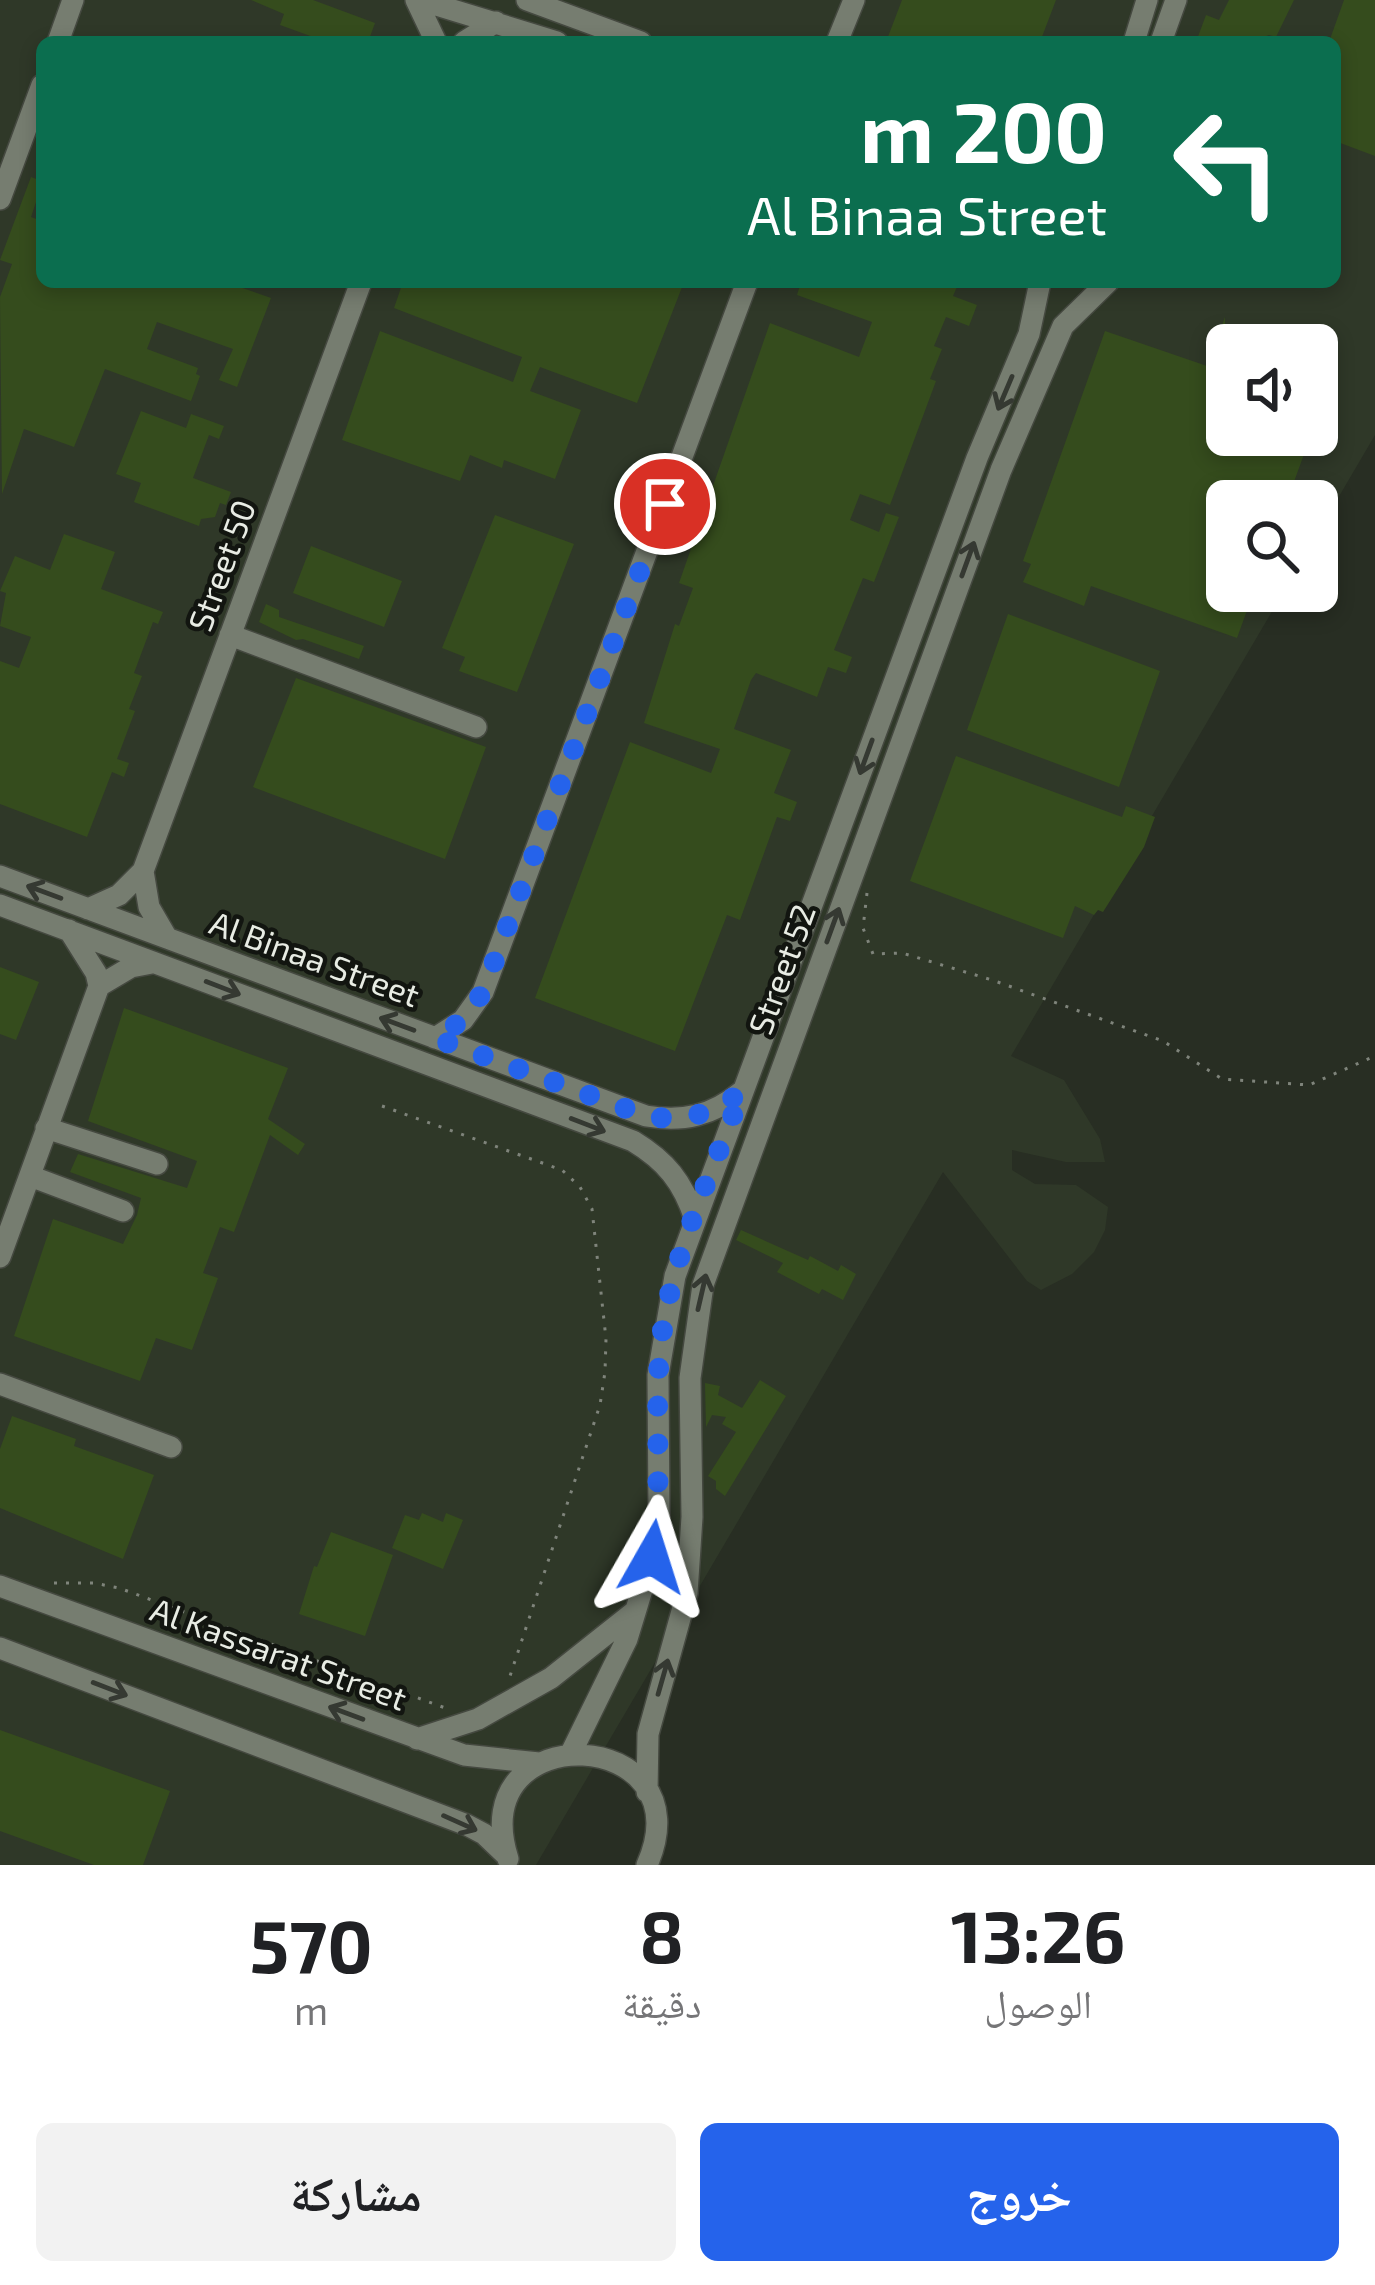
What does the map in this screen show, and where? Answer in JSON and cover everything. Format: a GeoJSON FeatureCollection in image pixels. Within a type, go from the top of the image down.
{"type":"FeatureCollection","features":[{"type":"Feature","properties":{"kind":"street"},"geometry":{"type":"LineString","coordinates":[[60,36],[73,0]]}},
{"type":"Feature","properties":{"kind":"street"},"geometry":{"type":"LineString","coordinates":[[418,0],[539,36]]}},
{"type":"Feature","properties":{"kind":"street"},"geometry":{"type":"LineString","coordinates":[[418,0],[433,36]]}},
{"type":"Feature","properties":{"kind":"street"},"geometry":{"type":"LineString","coordinates":[[527,0],[625,36]]}},
{"type":"Feature","properties":{"kind":"street"},"geometry":{"type":"LineString","coordinates":[[839,36],[854,0]]}},
{"type":"Feature","properties":{"kind":"street"},"geometry":{"type":"LineString","coordinates":[[1136,36],[1148,0]]}},
{"type":"Feature","properties":{"kind":"street"},"geometry":{"type":"LineString","coordinates":[[1163,36],[1175,0]]}},
{"type":"Feature","properties":{"kind":"street"},"geometry":{"type":"LineString","coordinates":[[474,36],[496,22]]}},
{"type":"Feature","properties":{"kind":"street"},"geometry":{"type":"LineString","coordinates":[[0,200],[36,101]]}},
{"type":"Feature","properties":{"kind":"street","name":"Street 50"},"geometry":{"type":"LineString","coordinates":[[143,871],[359,288]]}},
{"type":"Feature","properties":{"kind":"street"},"geometry":{"type":"LineString","coordinates":[[435,1038],[463,1020],[483,992],[745,288]]}},
{"type":"Feature","properties":{"kind":"street","name":"Street 52"},"geometry":{"type":"LineString","coordinates":[[571,1753],[627,1639],[644,1590],[659,1516],[658,1375],[675,1276],[977,458],[1029,334],[1039,288]]}},
{"type":"Feature","properties":{"kind":"street","name":"Street 52"},"geometry":{"type":"LineString","coordinates":[[647,1792],[648,1734],[688,1593],[690,1378],[703,1285],[1001,470],[1052,346],[1076,309],[1099,288]]}},
{"type":"Feature","properties":{"kind":"street"},"geometry":{"type":"LineString","coordinates":[[230,635],[476,727]]}},
{"type":"Feature","properties":{"kind":"street"},"geometry":{"type":"LineString","coordinates":[[88,909],[119,895],[143,871]]}},
{"type":"Feature","properties":{"kind":"street"},"geometry":{"type":"LineString","coordinates":[[143,871],[149,907],[167,938]]}},
{"type":"Feature","properties":{"kind":"street","name":"Al Binaa Street"},"geometry":{"type":"LineString","coordinates":[[0,876],[646,1116],[666,1119],[707,1114],[742,1091]]}},
{"type":"Feature","properties":{"kind":"street","name":"Al Binaa Street"},"geometry":{"type":"LineString","coordinates":[[0,905],[632,1142],[655,1154],[674,1172],[695,1219]]}},
{"type":"Feature","properties":{"kind":"street"},"geometry":{"type":"LineString","coordinates":[[0,1257],[99,986],[96,973],[68,930]]}},
{"type":"Feature","properties":{"kind":"street"},"geometry":{"type":"LineString","coordinates":[[99,986],[130,967],[156,962]]}},
{"type":"Feature","properties":{"kind":"street"},"geometry":{"type":"LineString","coordinates":[[46,1128],[157,1164]]}},
{"type":"Feature","properties":{"kind":"street"},"geometry":{"type":"LineString","coordinates":[[30,1176],[123,1211]]}},
{"type":"Feature","properties":{"kind":"street"},"geometry":{"type":"LineString","coordinates":[[0,1384],[171,1447]]}},
{"type":"Feature","properties":{"kind":"street","name":"Al Kassarat Street"},"geometry":{"type":"LineString","coordinates":[[9,1590],[464,1754],[539,1763],[571,1753]]}},
{"type":"Feature","properties":{"kind":"street"},"geometry":{"type":"LineString","coordinates":[[417,1738],[478,1719],[551,1678],[634,1612]]}},
{"type":"Feature","properties":{"kind":"street"},"geometry":{"type":"LineString","coordinates":[[0,1648],[447,1817],[484,1834],[509,1861]]}},
{"type":"Feature","properties":{"kind":"street"},"geometry":{"type":"LineString","coordinates":[[571,1753],[607,1757],[636,1777],[647,1792],[656,1822],[647,1865]]}},
{"type":"Feature","properties":{"kind":"street"},"geometry":{"type":"LineString","coordinates":[[509,1861],[502,1836],[510,1794],[539,1763]]}},
{"type":"Feature","properties":{"kind":"path"},"geometry":{"type":"LineString","coordinates":[[852,873],[868,890],[862,928],[873,954],[902,953],[992,980],[1163,1042],[1222,1079],[1309,1085],[1375,1056]]}},
{"type":"Feature","properties":{"kind":"path"},"geometry":{"type":"LineString","coordinates":[[382,1106],[562,1170],[580,1187],[592,1209],[606,1339],[600,1405],[508,1685]]}},
{"type":"Feature","properties":{"kind":"path"},"geometry":{"type":"LineString","coordinates":[[9,1590],[68,1581],[119,1588],[457,1712]]}},
{"type":"Feature","properties":{"kind":"shaded area"},"geometry":{"type":"Polygon","coordinates":[[[0,0],[1375,0],[1375,435],[1338,498],[1338,480],[1206,480],[1206,612],[1272,612],[1011,1056],[1064,1080],[1100,1139],[1105,1162],[1066,1162],[1012,1150],[1012,1170],[1035,1184],[1076,1185],[1108,1207],[1105,1230],[1094,1252],[1072,1274],[1041,1290],[1027,1281],[943,1172],[536,1865],[0,1865],[0,0]]]}},
{"type":"Feature","properties":{"kind":"building"},"geometry":{"type":"Polygon","coordinates":[[[251,0],[313,0],[375,23],[370,36],[310,36],[280,25],[284,14],[251,0]]]}},
{"type":"Feature","properties":{"kind":"building"},"geometry":{"type":"Polygon","coordinates":[[[902,0],[1056,0],[1042,36],[888,36],[902,0]]]}},
{"type":"Feature","properties":{"kind":"building"},"geometry":{"type":"Polygon","coordinates":[[[1229,0],[1294,0],[1276,36],[1198,36],[1206,15],[1219,20],[1229,0]]]}},
{"type":"Feature","properties":{"kind":"building"},"geometry":{"type":"Polygon","coordinates":[[[1344,0],[1375,0],[1375,156],[1341,143],[1341,36],[1331,36],[1344,0]]]}},
{"type":"Feature","properties":{"kind":"building"},"geometry":{"type":"Polygon","coordinates":[[[31,177],[36,179],[31,217],[36,219],[36,288],[243,288],[271,298],[237,387],[219,380],[233,349],[157,322],[147,349],[198,368],[200,376],[191,401],[105,369],[74,447],[24,429],[2,494],[0,297],[12,264],[0,260],[31,177]]]}},
{"type":"Feature","properties":{"kind":"building"},"geometry":{"type":"Polygon","coordinates":[[[401,288],[682,288],[637,403],[540,367],[530,391],[581,410],[555,479],[504,460],[502,468],[470,455],[460,481],[342,440],[380,331],[513,382],[522,357],[394,308],[401,288]]]}},
{"type":"Feature","properties":{"kind":"building"},"geometry":{"type":"Polygon","coordinates":[[[799,288],[956,288],[953,296],[977,305],[969,326],[946,317],[934,346],[942,349],[930,379],[936,381],[890,505],[860,494],[850,520],[879,532],[886,513],[899,517],[874,582],[863,578],[834,650],[852,657],[846,673],[828,667],[817,697],[756,673],[751,680],[734,729],[791,750],[774,793],[797,802],[790,821],[777,817],[740,920],[727,915],[675,1051],[535,998],[630,742],[711,773],[720,749],[644,723],[675,624],[679,626],[693,588],[679,583],[770,323],[859,357],[872,322],[797,295],[799,288]]]}},
{"type":"Feature","properties":{"kind":"building"},"geometry":{"type":"Polygon","coordinates":[[[1105,331],[1206,366],[1206,456],[1303,456],[1295,480],[1206,480],[1206,612],[1246,612],[1237,638],[1091,586],[1084,606],[1023,582],[1031,564],[1023,561],[1105,331]]]}},
{"type":"Feature","properties":{"kind":"building"},"geometry":{"type":"Polygon","coordinates":[[[141,411],[186,428],[191,414],[224,426],[219,439],[209,435],[193,478],[231,492],[215,517],[201,519],[199,526],[134,502],[141,483],[116,474],[141,411]]]}},
{"type":"Feature","properties":{"kind":"building"},"geometry":{"type":"Polygon","coordinates":[[[495,515],[574,544],[517,692],[459,671],[465,657],[442,648],[495,515]]]}},
{"type":"Feature","properties":{"kind":"building"},"geometry":{"type":"Polygon","coordinates":[[[64,534],[115,552],[101,589],[163,612],[158,624],[153,622],[134,673],[142,676],[117,759],[129,763],[124,777],[112,772],[87,837],[0,804],[0,661],[19,668],[31,637],[0,626],[6,593],[0,591],[15,556],[50,570],[64,534]]]}},
{"type":"Feature","properties":{"kind":"building"},"geometry":{"type":"Polygon","coordinates":[[[311,546],[402,581],[384,627],[293,593],[311,546]]]}},
{"type":"Feature","properties":{"kind":"building"},"geometry":{"type":"Polygon","coordinates":[[[266,604],[279,610],[279,617],[364,646],[359,659],[296,640],[259,622],[266,604]]]}},
{"type":"Feature","properties":{"kind":"building"},"geometry":{"type":"Polygon","coordinates":[[[1008,614],[1160,671],[1119,787],[967,730],[1008,614]]]}},
{"type":"Feature","properties":{"kind":"building"},"geometry":{"type":"Polygon","coordinates":[[[296,678],[486,747],[445,859],[253,787],[296,678]]]}},
{"type":"Feature","properties":{"kind":"building"},"geometry":{"type":"Polygon","coordinates":[[[956,756],[1122,817],[1126,806],[1155,817],[1144,847],[1103,912],[1094,915],[1075,906],[1063,938],[910,881],[956,756]]]}},
{"type":"Feature","properties":{"kind":"building"},"geometry":{"type":"Polygon","coordinates":[[[0,967],[39,982],[16,1040],[0,1034],[0,967]]]}},
{"type":"Feature","properties":{"kind":"building"},"geometry":{"type":"Polygon","coordinates":[[[124,1008],[288,1068],[268,1119],[305,1144],[298,1155],[270,1135],[234,1232],[220,1227],[203,1273],[218,1278],[192,1350],[156,1338],[140,1381],[14,1336],[53,1219],[123,1244],[137,1215],[141,1198],[70,1172],[78,1154],[187,1188],[197,1161],[88,1121],[124,1008]]]}},
{"type":"Feature","properties":{"kind":"building"},"geometry":{"type":"Polygon","coordinates":[[[741,1230],[808,1260],[810,1256],[838,1271],[841,1265],[856,1274],[843,1300],[822,1289],[819,1294],[777,1272],[783,1263],[736,1240],[741,1230]]]}},
{"type":"Feature","properties":{"kind":"building"},"geometry":{"type":"Polygon","coordinates":[[[760,1380],[786,1396],[725,1496],[708,1476],[736,1432],[722,1424],[726,1417],[712,1415],[706,1427],[705,1383],[720,1386],[718,1395],[742,1408],[760,1380]]]}},
{"type":"Feature","properties":{"kind":"building"},"geometry":{"type":"Polygon","coordinates":[[[12,1416],[76,1439],[74,1446],[154,1475],[123,1559],[0,1508],[0,1449],[12,1416]]]}},
{"type":"Feature","properties":{"kind":"building"},"geometry":{"type":"Polygon","coordinates":[[[422,1513],[443,1522],[446,1513],[463,1520],[443,1569],[392,1548],[405,1515],[419,1520],[422,1513]]]}},
{"type":"Feature","properties":{"kind":"building"},"geometry":{"type":"Polygon","coordinates":[[[331,1532],[393,1555],[365,1636],[299,1614],[331,1532]]]}},
{"type":"Feature","properties":{"kind":"building"},"geometry":{"type":"Polygon","coordinates":[[[0,1730],[170,1791],[143,1865],[94,1865],[0,1831],[0,1730]]]}},
{"type":"Feature","properties":{"kind":"route"},"geometry":{"type":"LineString","coordinates":[[652,1557],[659,1516],[658,1375],[664,1325],[675,1276],[742,1091],[707,1114],[666,1119],[646,1116],[435,1038],[463,1020],[483,992],[665,504]]}}]}
